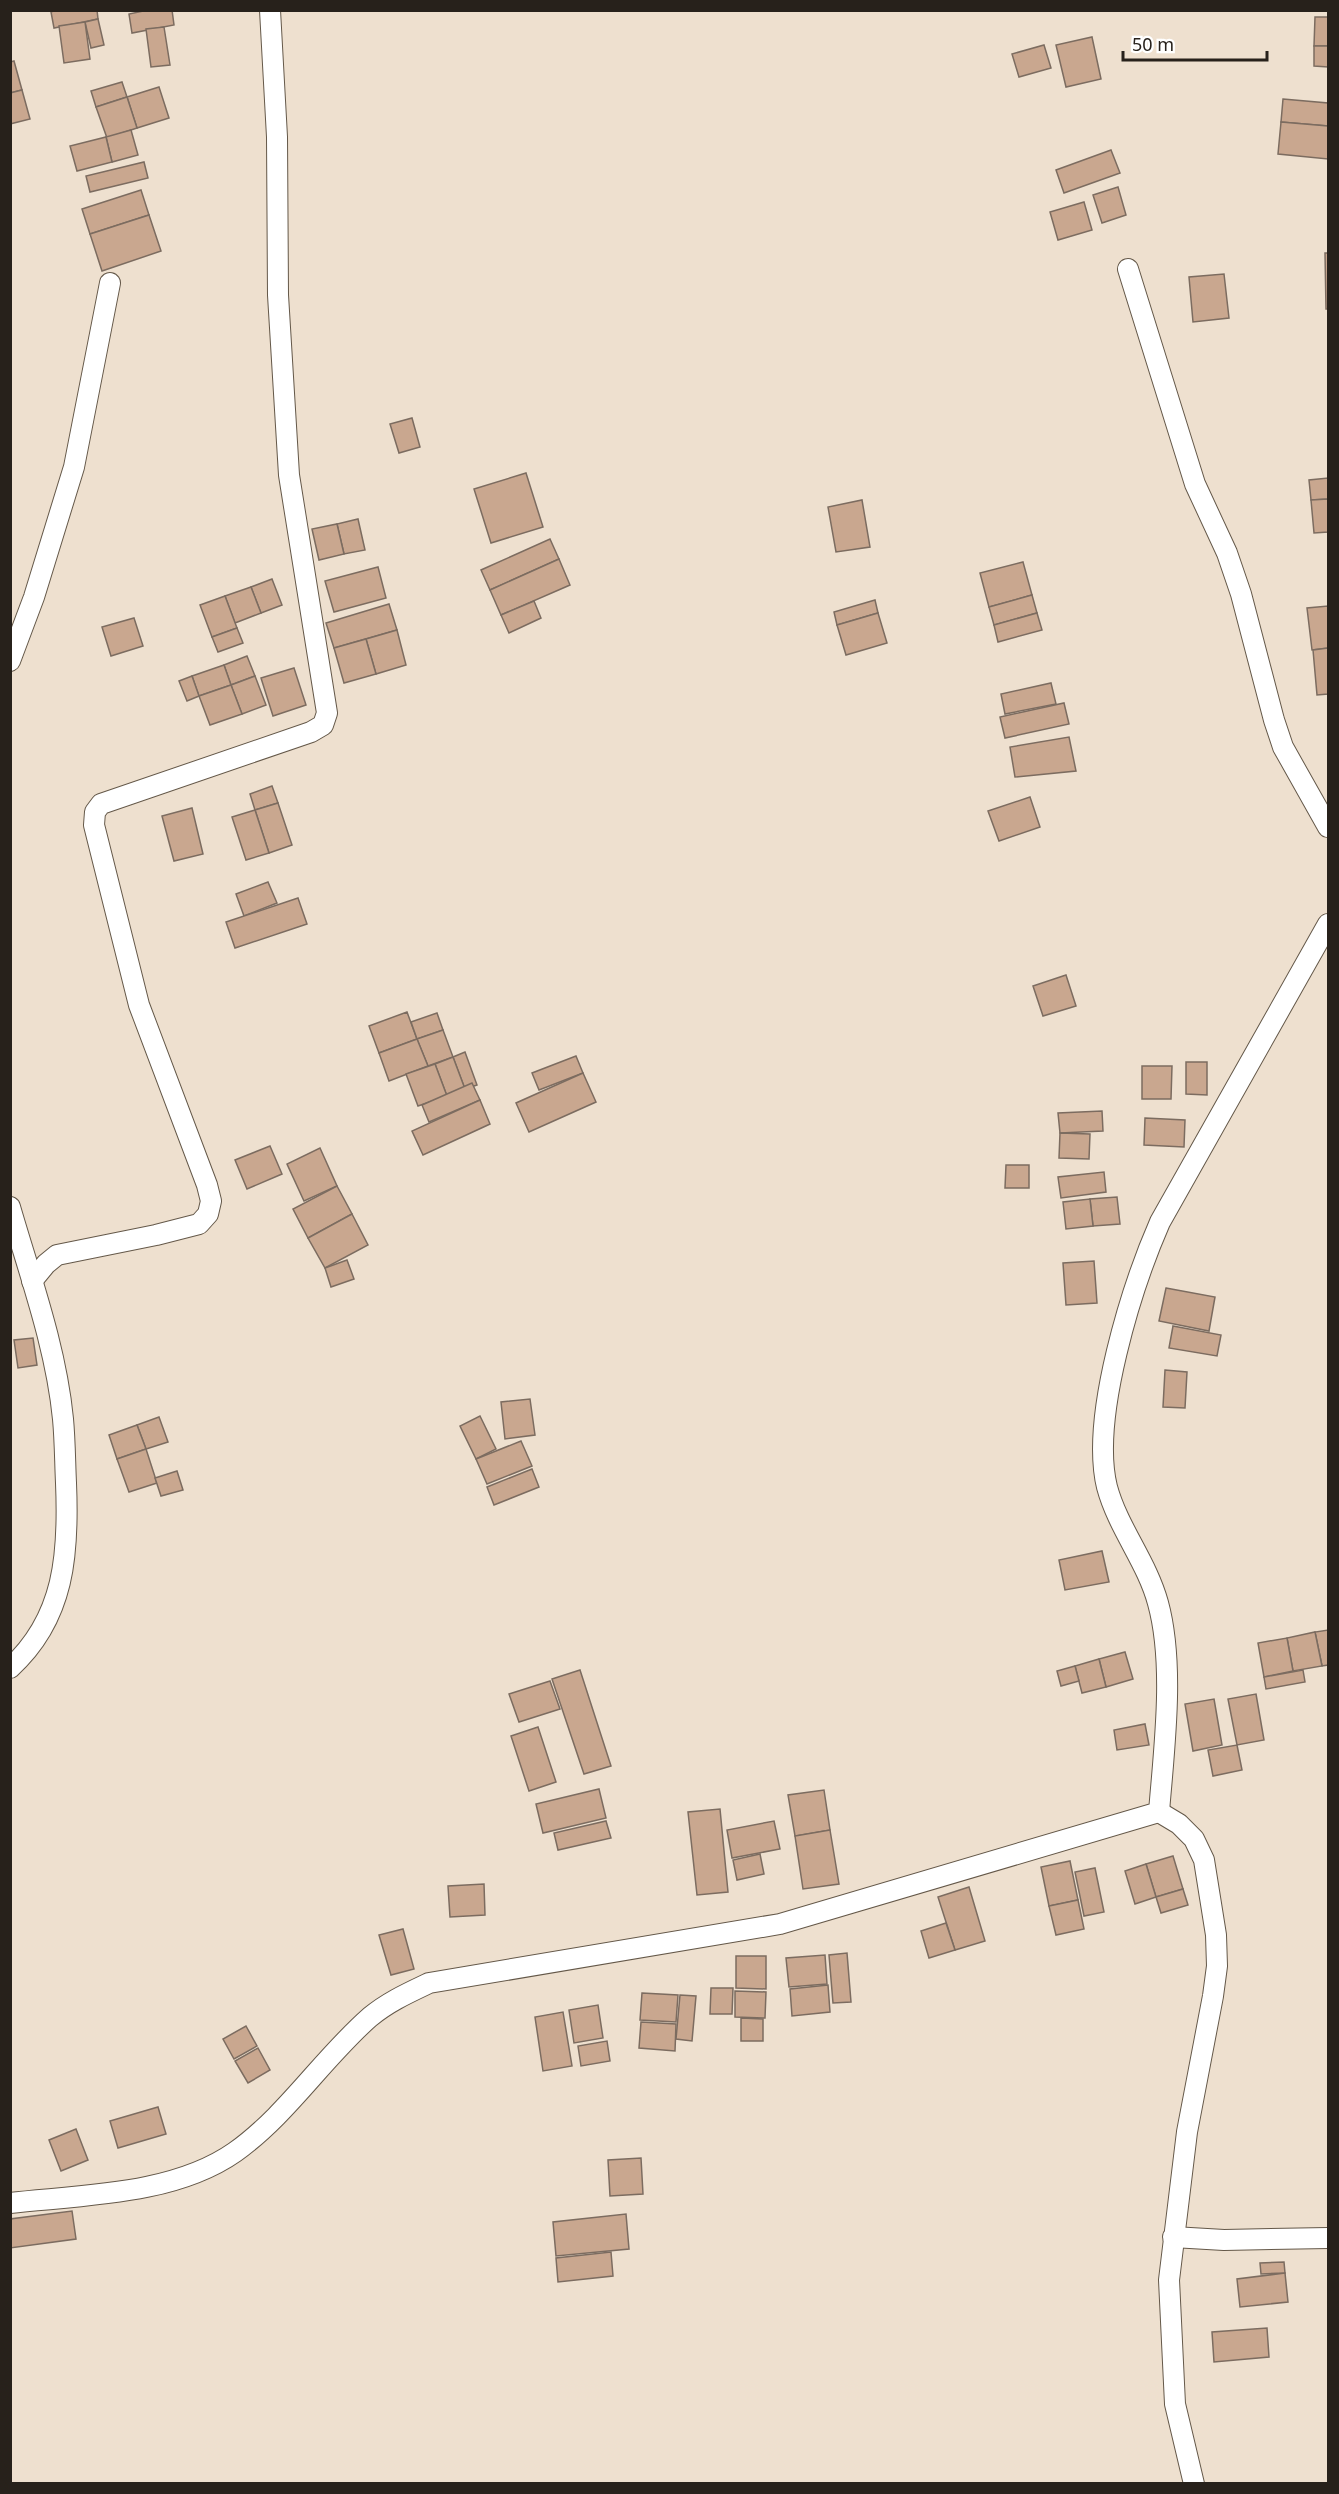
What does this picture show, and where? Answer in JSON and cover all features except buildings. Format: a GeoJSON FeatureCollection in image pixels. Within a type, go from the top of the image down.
{"type":"FeatureCollection","features":[{"type":"Feature","properties":{"kind":"street"},"geometry":{"type":"LineString","coordinates":[[32,1281],[57,1255],[199,1224],[208,1214],[211,1201],[139,1005],[94,825],[95,812],[101,804],[310,732],[323,725],[327,713],[290,475],[278,296],[277,137],[270,10]]}},
{"type":"Feature","properties":{"kind":"street"},"geometry":{"type":"LineString","coordinates":[[1128,269],[1195,484],[1227,553],[1238,584],[1283,747],[1329,827]]}},
{"type":"Feature","properties":{"kind":"street"},"geometry":{"type":"LineString","coordinates":[[10,661],[34,597],[74,467],[110,283]]}},
{"type":"Feature","properties":{"kind":"street"},"geometry":{"type":"LineString","coordinates":[[1159,1812],[1165,1734],[1165,1655],[1158,1603],[1116,1515],[1107,1484],[1103,1453],[1107,1400],[1127,1313],[1144,1258],[1160,1222],[1329,924]]}},
{"type":"Feature","properties":{"kind":"street"},"geometry":{"type":"LineString","coordinates":[[10,1207],[51,1352],[63,1418],[67,1519],[66,1551],[52,1610],[41,1633],[27,1653],[10,1668]]}},
{"type":"Feature","properties":{"kind":"street"},"geometry":{"type":"LineString","coordinates":[[10,2203],[139,2189],[212,2165],[234,2153],[261,2132],[370,2018],[396,1998],[429,1983],[780,1924],[1159,1812],[1179,1824],[1194,1839],[1204,1860],[1216,1935],[1217,1966],[1213,1996],[1187,2132],[1169,2280],[1175,2403],[1194,2484]]}},
{"type":"Feature","properties":{"kind":"street"},"geometry":{"type":"LineString","coordinates":[[1173,2237],[1224,2240],[1329,2238]]}}]}
